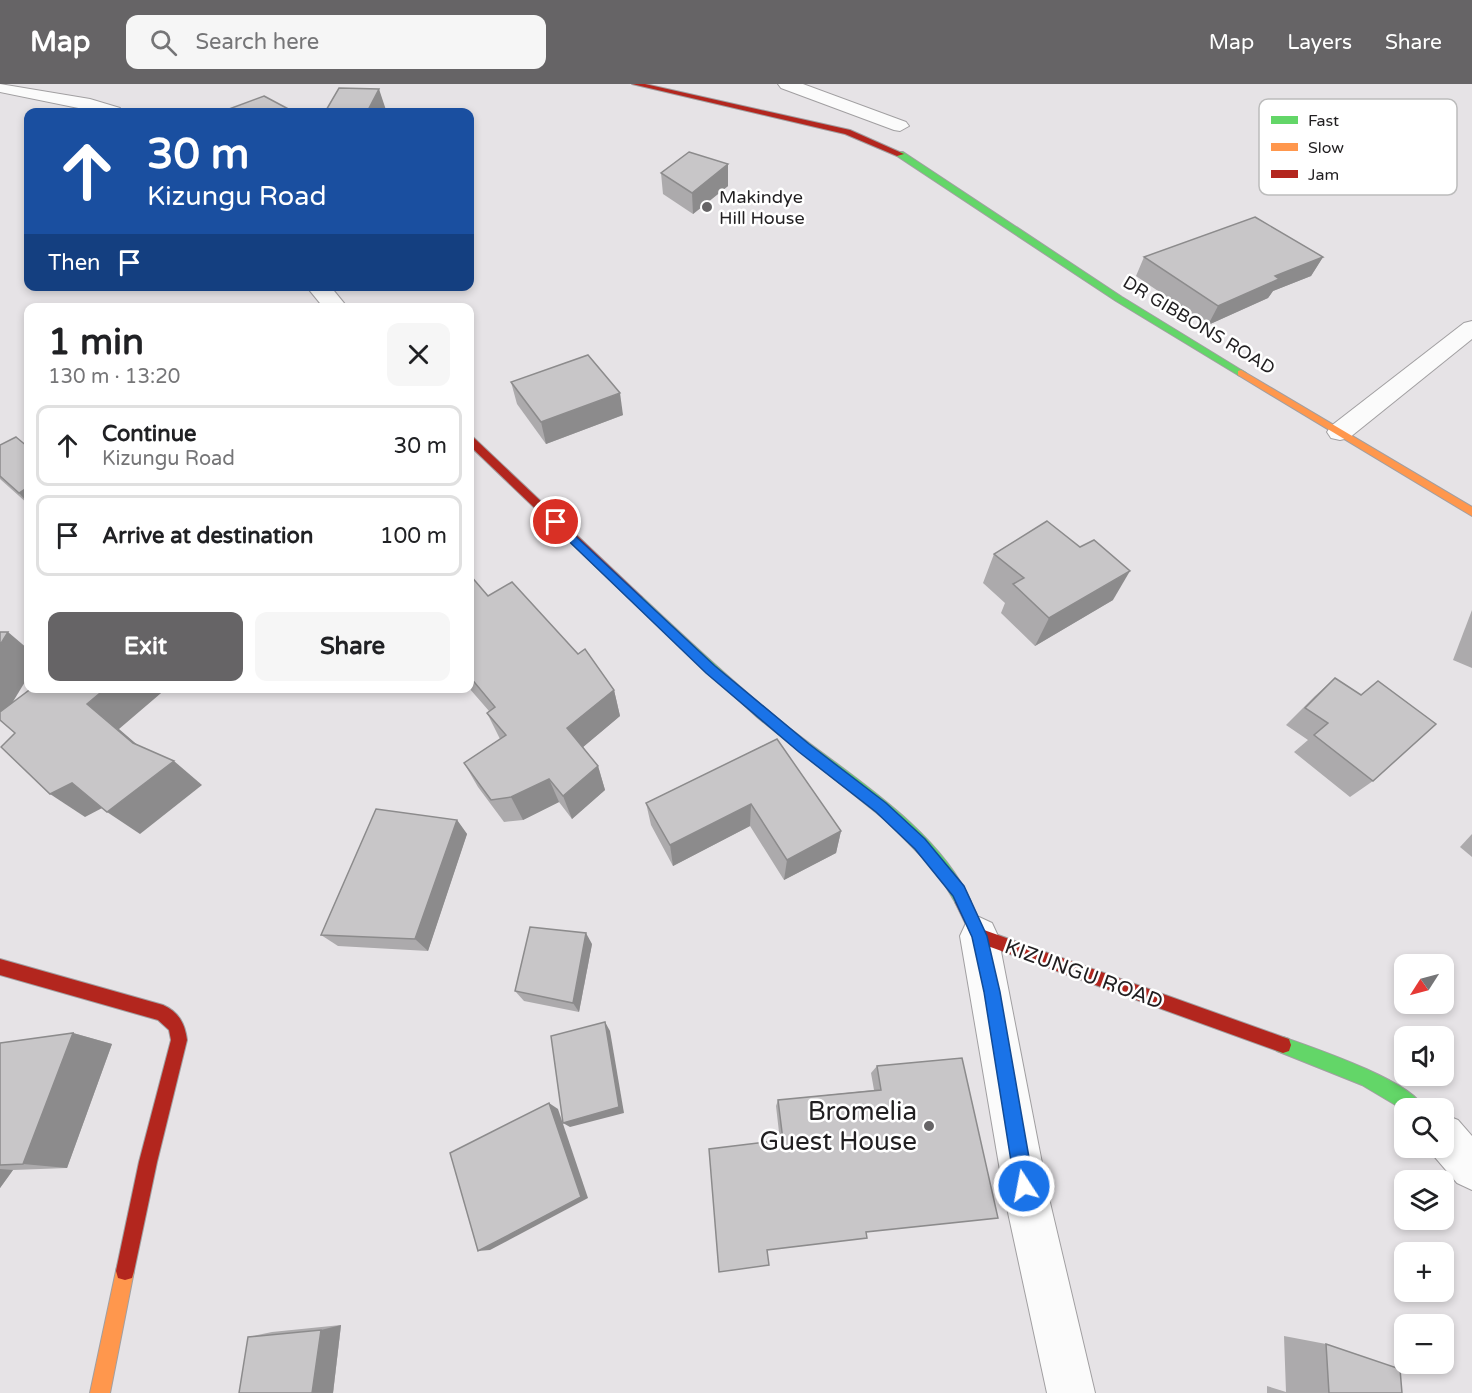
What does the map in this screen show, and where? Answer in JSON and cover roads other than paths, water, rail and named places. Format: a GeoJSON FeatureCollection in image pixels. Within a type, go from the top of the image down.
{"type":"FeatureCollection","features":[{"type":"Feature","properties":{"kind":"street","name":"DR GIBBONS ROAD"},"geometry":{"type":"LineString","coordinates":[[636,84],[858,135],[885,145],[913,161],[1119,298],[1472,512]]}},
{"type":"Feature","properties":{"kind":"street"},"geometry":{"type":"LineString","coordinates":[[787,84],[900,126]]}},
{"type":"Feature","properties":{"kind":"street"},"geometry":{"type":"LineString","coordinates":[[0,87],[102,108]]}},
{"type":"Feature","properties":{"kind":"street"},"geometry":{"type":"LineString","coordinates":[[858,90],[891,115],[900,126],[907,137],[913,161]]}},
{"type":"Feature","properties":{"kind":"street"},"geometry":{"type":"LineString","coordinates":[[322,291],[332,303]]}},
{"type":"Feature","properties":{"kind":"street"},"geometry":{"type":"LineString","coordinates":[[1340,432],[1472,328]]}},
{"type":"Feature","properties":{"kind":"street","name":"KIZUNGU ROAD"},"geometry":{"type":"LineString","coordinates":[[474,444],[711,670],[804,748],[881,807],[920,844],[958,891],[979,936],[1351,1070],[1402,1098]]}},
{"type":"Feature","properties":{"kind":"street"},"geometry":{"type":"LineString","coordinates":[[979,936],[992,992],[1020,1163],[1047,1297],[1071,1393]]}},
{"type":"Feature","properties":{"kind":"street"},"geometry":{"type":"LineString","coordinates":[[0,967],[162,1013],[177,1026],[178,1040],[148,1162],[100,1393]]}},
{"type":"Feature","properties":{"kind":"street"},"geometry":{"type":"LineString","coordinates":[[1454,1148],[1472,1168]]}},
{"type":"Feature","properties":{"kind":"place","name":"Makindye Hill House"},"geometry":{"type":"Point","coordinates":[707,207]}},
{"type":"Feature","properties":{"kind":"place","name":"Bromelia Guest House"},"geometry":{"type":"Point","coordinates":[929,1126]}}]}
